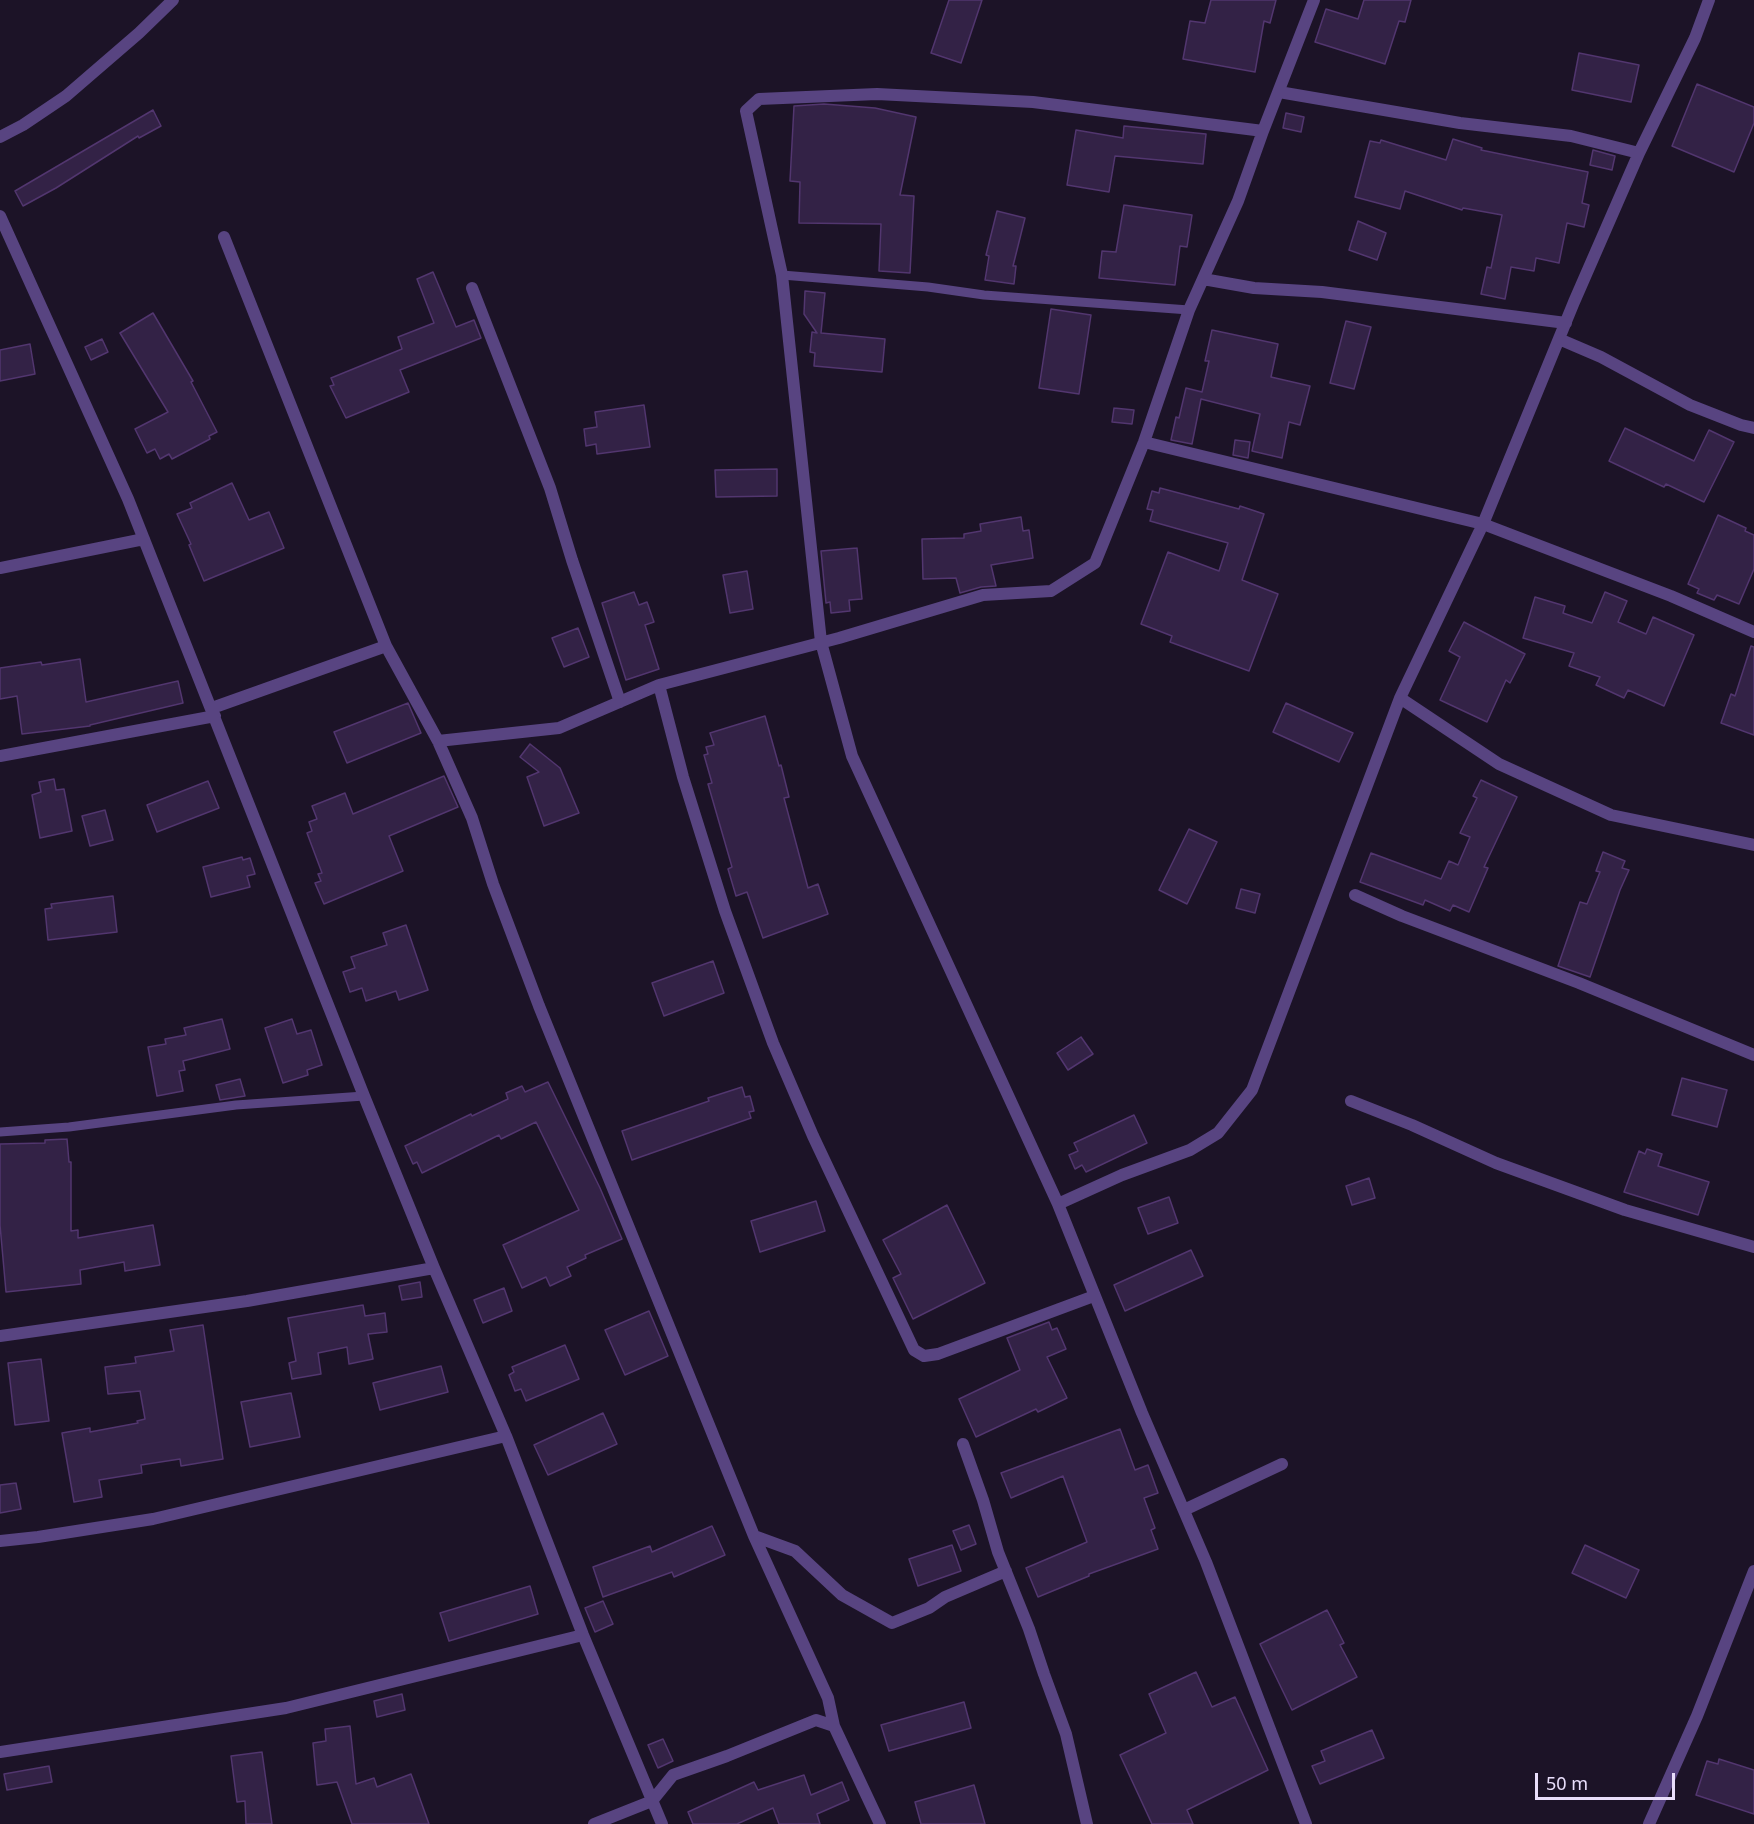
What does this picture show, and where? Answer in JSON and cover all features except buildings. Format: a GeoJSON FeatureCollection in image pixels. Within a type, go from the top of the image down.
{"type":"FeatureCollection","features":[{"type":"Feature","properties":{"kind":"street"},"geometry":{"type":"LineString","coordinates":[[0,137],[23,125],[66,96],[139,33],[173,0]]}},
{"type":"Feature","properties":{"kind":"street"},"geometry":{"type":"LineString","coordinates":[[438,741],[559,728],[659,685],[983,596],[1051,591],[1095,563],[1144,442],[1189,310],[1238,201],[1314,0]]}},
{"type":"Feature","properties":{"kind":"street"},"geometry":{"type":"LineString","coordinates":[[1058,1204],[1122,1175],[1190,1150],[1218,1133],[1252,1090],[1400,698],[1483,524],[1566,322],[1639,153],[1695,38],[1709,0]]}},
{"type":"Feature","properties":{"kind":"street"},"geometry":{"type":"LineString","coordinates":[[1279,92],[1460,123],[1571,136],[1639,153]]}},
{"type":"Feature","properties":{"kind":"street"},"geometry":{"type":"LineString","coordinates":[[1263,130],[1034,102],[877,94],[759,99],[746,111],[782,275],[821,642],[852,756],[1058,1204],[1142,1413],[1206,1562],[1306,1824]]}},
{"type":"Feature","properties":{"kind":"street"},"geometry":{"type":"LineString","coordinates":[[0,216],[144,538],[364,1096],[506,1436],[584,1635],[662,1824]]}},
{"type":"Feature","properties":{"kind":"street"},"geometry":{"type":"LineString","coordinates":[[224,237],[386,646],[438,741],[472,818],[493,884],[539,1006],[754,1536],[828,1698],[834,1726],[880,1824]]}},
{"type":"Feature","properties":{"kind":"street"},"geometry":{"type":"LineString","coordinates":[[1203,279],[1254,288],[1333,293],[1566,322]]}},
{"type":"Feature","properties":{"kind":"street"},"geometry":{"type":"LineString","coordinates":[[472,288],[550,488],[620,702]]}},
{"type":"Feature","properties":{"kind":"street"},"geometry":{"type":"LineString","coordinates":[[1559,339],[1601,357],[1690,405],[1754,428]]}},
{"type":"Feature","properties":{"kind":"street"},"geometry":{"type":"LineString","coordinates":[[1144,442],[1483,524],[1671,596],[1754,632]]}},
{"type":"Feature","properties":{"kind":"street"},"geometry":{"type":"LineString","coordinates":[[0,568],[144,538]]}},
{"type":"Feature","properties":{"kind":"street"},"geometry":{"type":"LineString","coordinates":[[0,756],[69,745],[214,712],[386,646]]}},
{"type":"Feature","properties":{"kind":"street"},"geometry":{"type":"LineString","coordinates":[[659,685],[683,777],[721,900],[773,1043],[813,1136],[914,1350],[924,1356],[938,1354],[1094,1296]]}},
{"type":"Feature","properties":{"kind":"street"},"geometry":{"type":"LineString","coordinates":[[1400,698],[1498,764],[1611,815],[1754,845]]}},
{"type":"Feature","properties":{"kind":"street"},"geometry":{"type":"LineString","coordinates":[[1355,895],[1402,916],[1579,983],[1754,1055]]}},
{"type":"Feature","properties":{"kind":"street"},"geometry":{"type":"LineString","coordinates":[[1352,1101],[1496,1163],[1625,1210],[1754,1247]]}},
{"type":"Feature","properties":{"kind":"street"},"geometry":{"type":"LineString","coordinates":[[0,1336],[247,1301],[434,1268]]}},
{"type":"Feature","properties":{"kind":"street"},"geometry":{"type":"LineString","coordinates":[[0,1541],[153,1519],[506,1436]]}},
{"type":"Feature","properties":{"kind":"street"},"geometry":{"type":"LineString","coordinates":[[963,1444],[1006,1571],[1066,1734],[1087,1824]]}},
{"type":"Feature","properties":{"kind":"street"},"geometry":{"type":"LineString","coordinates":[[1184,1510],[1282,1464]]}},
{"type":"Feature","properties":{"kind":"street"},"geometry":{"type":"LineString","coordinates":[[754,1536],[795,1551],[842,1595],[892,1623],[930,1608],[945,1597],[1006,1571]]}},
{"type":"Feature","properties":{"kind":"street"},"geometry":{"type":"LineString","coordinates":[[1649,1824],[1698,1716],[1754,1571]]}},
{"type":"Feature","properties":{"kind":"street"},"geometry":{"type":"LineString","coordinates":[[0,1752],[286,1708],[584,1635]]}},
{"type":"Feature","properties":{"kind":"street"},"geometry":{"type":"LineString","coordinates":[[594,1824],[652,1801],[673,1775],[728,1756],[816,1720],[834,1726]]}},
{"type":"Feature","properties":{"kind":"lane"},"geometry":{"type":"LineString","coordinates":[[782,275],[928,287],[984,295],[1189,310]]}},
{"type":"Feature","properties":{"kind":"lane"},"geometry":{"type":"LineString","coordinates":[[0,1132],[69,1127],[236,1105],[364,1096]]}}]}
